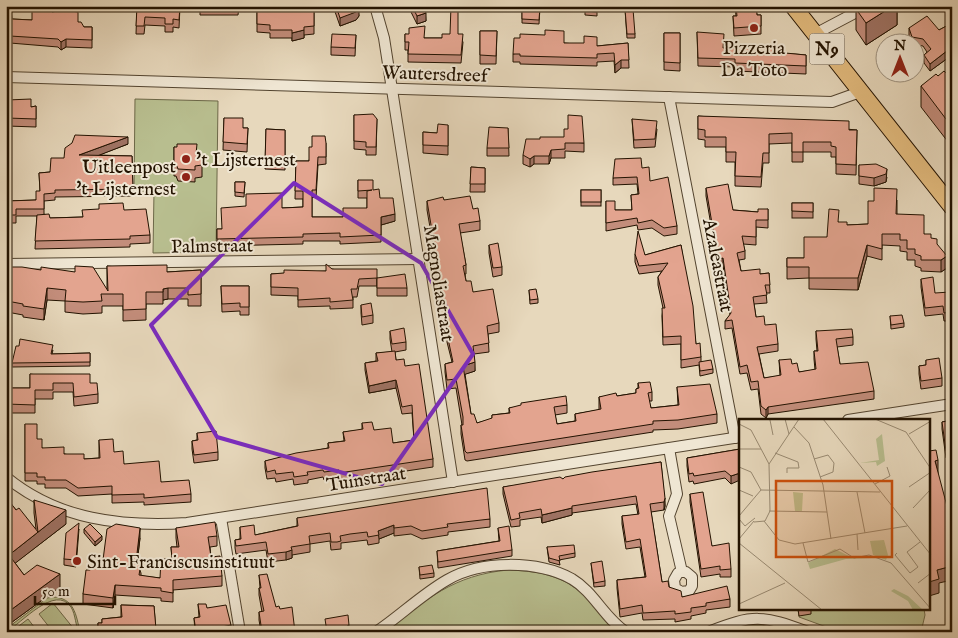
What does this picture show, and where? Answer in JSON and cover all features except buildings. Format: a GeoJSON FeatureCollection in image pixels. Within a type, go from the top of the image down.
{"type":"FeatureCollection","features":[{"type":"Feature","properties":{"kind":"main road","name":"N9"},"geometry":{"type":"LineString","coordinates":[[793,6],[952,207]]}},
{"type":"Feature","properties":{"kind":"street","name":"Magnoliastraat"},"geometry":{"type":"LineString","coordinates":[[376,6],[384,38],[453,482]]}},
{"type":"Feature","properties":{"kind":"street"},"geometry":{"type":"LineString","coordinates":[[815,34],[868,6]]}},
{"type":"Feature","properties":{"kind":"street","name":"Wautersdreef"},"geometry":{"type":"LineString","coordinates":[[6,77],[832,102],[860,92]]}},
{"type":"Feature","properties":{"kind":"street","name":"Azaleastraat"},"geometry":{"type":"LineString","coordinates":[[669,98],[738,438]]}},
{"type":"Feature","properties":{"kind":"street","name":"Palmstraat"},"geometry":{"type":"LineString","coordinates":[[6,264],[418,259]]}},
{"type":"Feature","properties":{"kind":"street"},"geometry":{"type":"LineString","coordinates":[[854,419],[952,404]]}},
{"type":"Feature","properties":{"kind":"street","name":"Tuinstraat"},"geometry":{"type":"LineString","coordinates":[[6,477],[25,492],[48,505],[110,520],[151,525],[187,523],[221,518],[738,438]]}},
{"type":"Feature","properties":{"kind":"street"},"geometry":{"type":"LineString","coordinates":[[669,448],[677,494],[669,516],[682,572]]}},
{"type":"Feature","properties":{"kind":"street"},"geometry":{"type":"LineString","coordinates":[[221,518],[240,632]]}},
{"type":"Feature","properties":{"kind":"street"},"geometry":{"type":"LineString","coordinates":[[376,632],[427,592],[449,579],[478,569],[528,566],[552,571],[573,580],[590,594],[619,628],[626,632]]}},
{"type":"Feature","properties":{"kind":"street"},"geometry":{"type":"LineString","coordinates":[[708,632],[751,618],[771,619],[808,632]]}},
{"type":"Feature","properties":{"kind":"highlighted area"},"geometry":{"type":"Polygon","coordinates":[[[294,183],[421,263],[473,354],[382,484],[217,437],[151,325],[294,183]]]}},
{"type":"Feature","properties":{"kind":"green space"},"geometry":{"type":"Polygon","coordinates":[[[135,99],[218,101],[216,252],[153,253],[154,191],[134,191],[135,99]]]}},
{"type":"Feature","properties":{"kind":"green space"},"geometry":{"type":"Polygon","coordinates":[[[508,570],[529,571],[560,579],[583,594],[619,632],[385,632],[442,590],[472,577],[508,570]]]}},
{"type":"Feature","properties":{"kind":"green space"},"geometry":{"type":"Polygon","coordinates":[[[53,597],[66,600],[70,604],[75,613],[80,632],[71,607],[64,601],[56,600],[39,607],[6,632],[6,629],[47,598],[53,597]]]}},
{"type":"Feature","properties":{"kind":"green space"},"geometry":{"type":"Polygon","coordinates":[[[53,603],[74,629],[71,632],[53,632],[39,614],[53,603]]]}},
{"type":"Feature","properties":{"kind":"green space"},"geometry":{"type":"Polygon","coordinates":[[[798,610],[924,610],[925,615],[921,632],[840,632],[799,617],[798,610]]]}},
{"type":"Feature","properties":{"kind":"green space"},"geometry":{"type":"Polygon","coordinates":[[[28,619],[38,632],[11,632],[28,619]]]}},
{"type":"Feature","properties":{"kind":"green space"},"geometry":{"type":"Polygon","coordinates":[[[743,625],[762,625],[787,632],[720,632],[743,625]]]}},
{"type":"Feature","properties":{"kind":"place","name":"Pizzeria Da Toto"},"geometry":{"type":"Point","coordinates":[754,28]}},
{"type":"Feature","properties":{"kind":"place","name":"'t Lijsternest"},"geometry":{"type":"Point","coordinates":[186,159]}},
{"type":"Feature","properties":{"kind":"place","name":"Uitleenpost 't Lijsternest"},"geometry":{"type":"Point","coordinates":[186,177]}},
{"type":"Feature","properties":{"kind":"place","name":"Sint-Franciscusinstituut"},"geometry":{"type":"Point","coordinates":[77,561]}}]}
